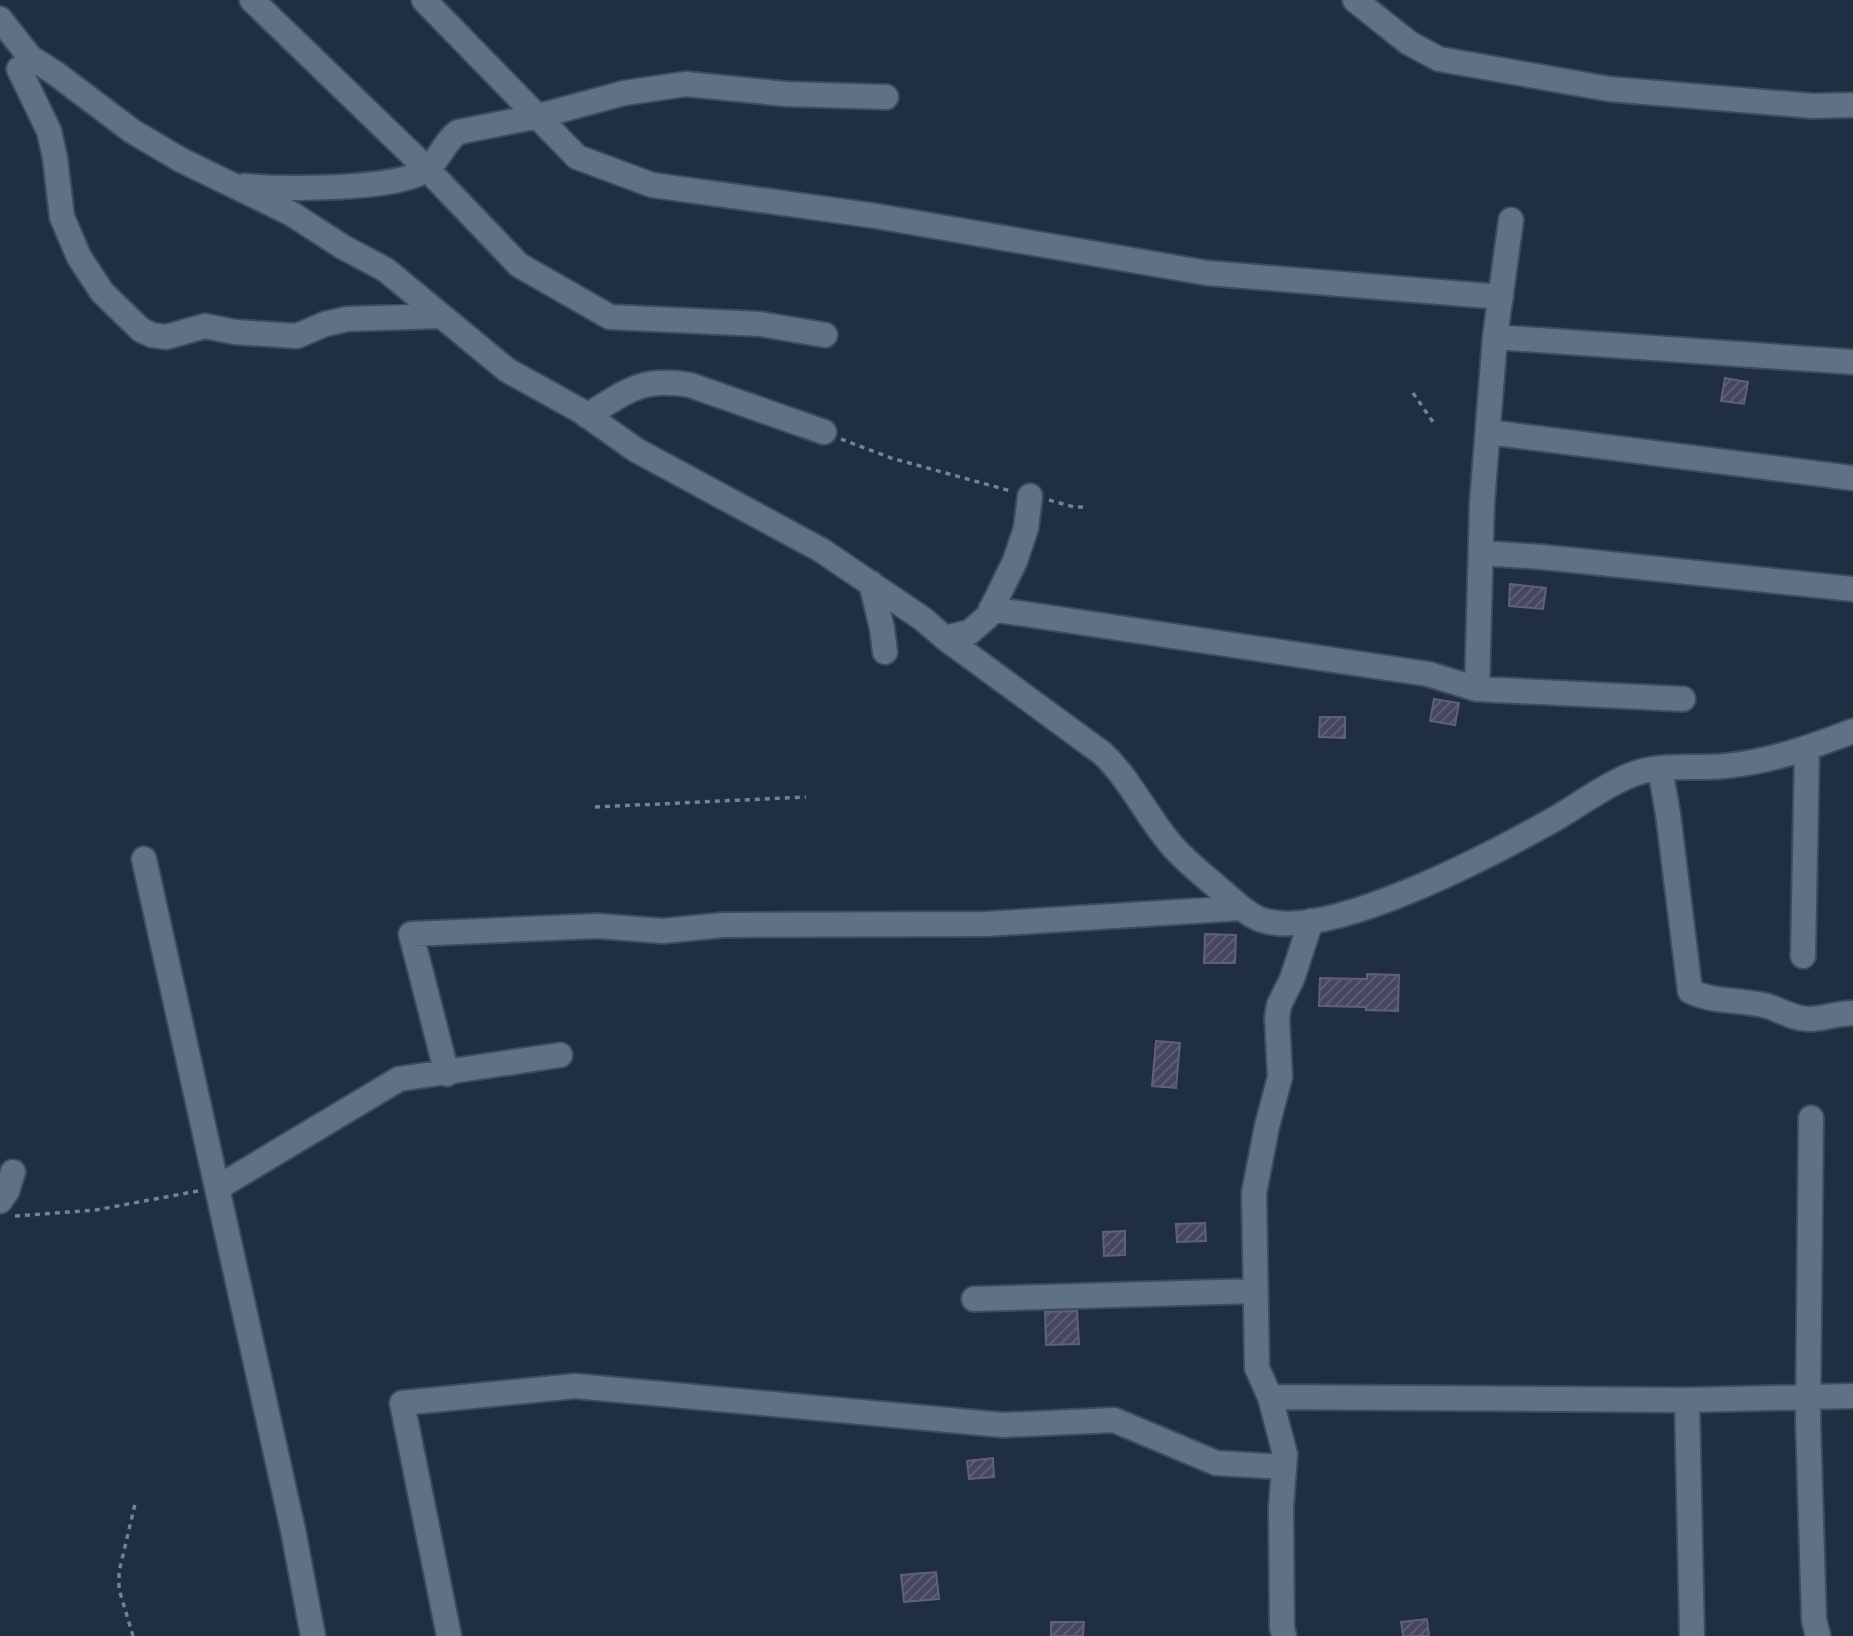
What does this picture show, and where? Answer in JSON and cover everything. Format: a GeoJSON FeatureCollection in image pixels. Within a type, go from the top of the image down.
{"type":"FeatureCollection","features":[{"type":"Feature","properties":{"kind":"street"},"geometry":{"type":"LineString","coordinates":[[252,0],[427,169],[519,265],[610,317],[760,324],[825,335]]}},
{"type":"Feature","properties":{"kind":"street"},"geometry":{"type":"LineString","coordinates":[[424,0],[577,157],[652,185],[876,216],[1207,273],[1501,297]]}},
{"type":"Feature","properties":{"kind":"street"},"geometry":{"type":"LineString","coordinates":[[1355,0],[1409,43],[1439,59],[1609,89],[1813,106],[1853,105]]}},
{"type":"Feature","properties":{"kind":"street"},"geometry":{"type":"LineString","coordinates":[[0,19],[16,69],[49,131],[62,216],[79,257],[102,292],[141,330],[166,337],[205,326],[235,332],[297,336],[325,324],[347,319],[441,316]]}},
{"type":"Feature","properties":{"kind":"street"},"geometry":{"type":"LineString","coordinates":[[16,69],[55,73],[132,131],[181,160],[292,214],[343,247],[387,270],[507,370],[587,416],[636,450],[821,550],[871,583],[1102,753],[1170,843],[1241,908],[1258,919],[1273,923],[1311,921],[1384,901],[1435,880],[1632,775],[1660,769],[1727,766],[1807,749],[1853,731]]}},
{"type":"Feature","properties":{"kind":"street"},"geometry":{"type":"LineString","coordinates":[[232,186],[290,190],[400,180],[427,169],[447,140],[458,132],[539,116],[624,93],[686,83],[786,94],[887,97]]}},
{"type":"Feature","properties":{"kind":"street"},"geometry":{"type":"LineString","coordinates":[[1477,689],[1488,432],[1495,337],[1511,220]]}},
{"type":"Feature","properties":{"kind":"street"},"geometry":{"type":"LineString","coordinates":[[1495,337],[1853,362]]}},
{"type":"Feature","properties":{"kind":"street"},"geometry":{"type":"LineString","coordinates":[[587,416],[633,388],[667,382],[690,386],[824,432]]}},
{"type":"Feature","properties":{"kind":"street"},"geometry":{"type":"LineString","coordinates":[[1488,432],[1853,478]]}},
{"type":"Feature","properties":{"kind":"street"},"geometry":{"type":"LineString","coordinates":[[944,638],[970,632],[988,616],[1015,561],[1026,527],[1030,496]]}},
{"type":"Feature","properties":{"kind":"street"},"geometry":{"type":"LineString","coordinates":[[1481,553],[1853,589]]}},
{"type":"Feature","properties":{"kind":"street"},"geometry":{"type":"LineString","coordinates":[[871,583],[882,628],[884,652]]}},
{"type":"Feature","properties":{"kind":"street"},"geometry":{"type":"LineString","coordinates":[[991,609],[1216,640],[1428,674],[1477,689],[1684,699]]}},
{"type":"Feature","properties":{"kind":"street"},"geometry":{"type":"LineString","coordinates":[[1803,956],[1807,749]]}},
{"type":"Feature","properties":{"kind":"street"},"geometry":{"type":"LineString","coordinates":[[1660,769],[1690,990],[1703,997],[1765,1006],[1797,1018],[1813,1019],[1837,1013],[1853,1013]]}},
{"type":"Feature","properties":{"kind":"street"},"geometry":{"type":"LineString","coordinates":[[144,859],[293,1530],[313,1636]]}},
{"type":"Feature","properties":{"kind":"street"},"geometry":{"type":"LineString","coordinates":[[447,1074],[411,934],[598,926],[663,931],[723,925],[986,924],[1241,908]]}},
{"type":"Feature","properties":{"kind":"street"},"geometry":{"type":"LineString","coordinates":[[1284,1636],[1281,1508],[1284,1467],[1282,1441],[1270,1397],[1256,1368],[1254,1193],[1280,1077],[1277,1018],[1279,1005],[1292,979],[1311,921]]}},
{"type":"Feature","properties":{"kind":"street"},"geometry":{"type":"LineString","coordinates":[[217,1188],[399,1079],[447,1074],[560,1055]]}},
{"type":"Feature","properties":{"kind":"street"},"geometry":{"type":"LineString","coordinates":[[1811,1118],[1808,1398],[1814,1620],[1818,1636]]}},
{"type":"Feature","properties":{"kind":"street"},"geometry":{"type":"LineString","coordinates":[[7,1208],[7,1191],[13,1172]]}},
{"type":"Feature","properties":{"kind":"street"},"geometry":{"type":"LineString","coordinates":[[974,1299],[1255,1291]]}},
{"type":"Feature","properties":{"kind":"street"},"geometry":{"type":"LineString","coordinates":[[449,1636],[402,1403],[575,1386],[1003,1425],[1114,1420],[1216,1463],[1284,1467]]}},
{"type":"Feature","properties":{"kind":"street"},"geometry":{"type":"LineString","coordinates":[[1270,1397],[1687,1400],[1853,1396]]}},
{"type":"Feature","properties":{"kind":"street"},"geometry":{"type":"LineString","coordinates":[[1687,1400],[1692,1636]]}},
{"type":"Feature","properties":{"kind":"path"},"geometry":{"type":"LineString","coordinates":[[1413,393],[1436,425]]}},
{"type":"Feature","properties":{"kind":"path"},"geometry":{"type":"LineString","coordinates":[[824,432],[891,458],[1074,507],[1088,507]]}},
{"type":"Feature","properties":{"kind":"path"},"geometry":{"type":"LineString","coordinates":[[595,807],[806,797]]}},
{"type":"Feature","properties":{"kind":"path"},"geometry":{"type":"LineString","coordinates":[[7,1208],[96,1210],[217,1188]]}},
{"type":"Feature","properties":{"kind":"path"},"geometry":{"type":"LineString","coordinates":[[134,1636],[119,1589],[119,1572],[135,1504]]}},
{"type":"Feature","properties":{"kind":"building"},"geometry":{"type":"Polygon","coordinates":[[[1725,378],[1748,382],[1744,404],[1721,401],[1725,378]]]}},
{"type":"Feature","properties":{"kind":"building"},"geometry":{"type":"Polygon","coordinates":[[[1510,584],[1546,588],[1543,609],[1509,606],[1510,584]]]}},
{"type":"Feature","properties":{"kind":"building"},"geometry":{"type":"Polygon","coordinates":[[[1434,699],[1459,703],[1455,725],[1430,721],[1434,699]]]}},
{"type":"Feature","properties":{"kind":"building"},"geometry":{"type":"Polygon","coordinates":[[[1320,717],[1345,717],[1345,738],[1319,737],[1320,717]]]}},
{"type":"Feature","properties":{"kind":"building"},"geometry":{"type":"Polygon","coordinates":[[[1205,934],[1236,935],[1235,963],[1204,963],[1205,934]]]}},
{"type":"Feature","properties":{"kind":"building"},"geometry":{"type":"Polygon","coordinates":[[[1367,974],[1399,975],[1398,1011],[1319,1006],[1320,978],[1367,979],[1367,974]]]}},
{"type":"Feature","properties":{"kind":"building"},"geometry":{"type":"Polygon","coordinates":[[[1156,1041],[1180,1043],[1176,1088],[1152,1086],[1156,1041]]]}},
{"type":"Feature","properties":{"kind":"building"},"geometry":{"type":"Polygon","coordinates":[[[1205,1223],[1206,1241],[1177,1242],[1176,1224],[1205,1223]]]}},
{"type":"Feature","properties":{"kind":"building"},"geometry":{"type":"Polygon","coordinates":[[[1125,1231],[1125,1255],[1104,1256],[1103,1232],[1125,1231]]]}},
{"type":"Feature","properties":{"kind":"building"},"geometry":{"type":"Polygon","coordinates":[[[1077,1311],[1079,1344],[1046,1345],[1045,1312],[1077,1311]]]}},
{"type":"Feature","properties":{"kind":"building"},"geometry":{"type":"Polygon","coordinates":[[[993,1458],[994,1477],[969,1479],[967,1461],[993,1458]]]}},
{"type":"Feature","properties":{"kind":"building"},"geometry":{"type":"Polygon","coordinates":[[[936,1572],[939,1599],[904,1602],[901,1575],[936,1572]]]}},
{"type":"Feature","properties":{"kind":"building"},"geometry":{"type":"Polygon","coordinates":[[[1427,1619],[1429,1636],[1403,1636],[1401,1622],[1427,1619]]]}},
{"type":"Feature","properties":{"kind":"building"},"geometry":{"type":"Polygon","coordinates":[[[1051,1622],[1084,1622],[1083,1636],[1051,1636],[1051,1622]]]}}]}
